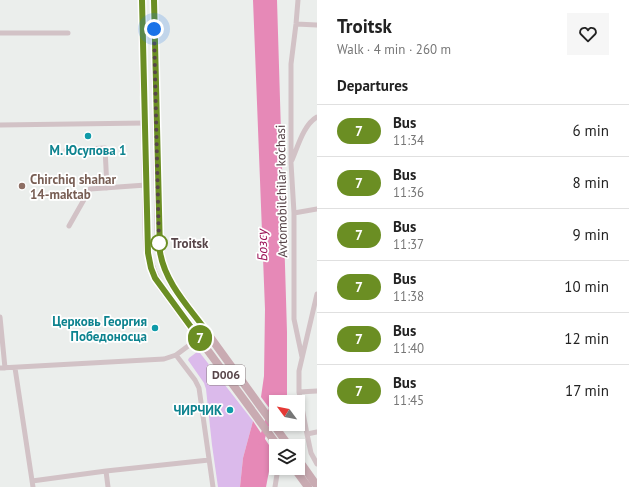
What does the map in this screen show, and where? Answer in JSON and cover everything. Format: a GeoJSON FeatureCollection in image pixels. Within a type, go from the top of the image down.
{"type":"FeatureCollection","features":[{"type":"Feature","properties":{"kind":"main road","name":"D006"},"geometry":{"type":"LineString","coordinates":[[142,0],[147,243],[149,261],[153,273],[161,287],[273,439]]}},
{"type":"Feature","properties":{"kind":"main road","name":"D006"},"geometry":{"type":"LineString","coordinates":[[154,0],[160,252],[163,265],[170,280],[284,439]]}},
{"type":"Feature","properties":{"kind":"main road"},"geometry":{"type":"LineString","coordinates":[[199,338],[207,332]]}},
{"type":"Feature","properties":{"kind":"main road"},"geometry":{"type":"LineString","coordinates":[[305,469],[317,486]]}},
{"type":"Feature","properties":{"kind":"main road"},"geometry":{"type":"LineString","coordinates":[[299,475],[308,487]]}},
{"type":"Feature","properties":{"kind":"street","name":"Avtomobilchilar ko‘chasi"},"geometry":{"type":"LineString","coordinates":[[298,0],[291,64],[291,162],[294,213],[294,319],[302,357]]}},
{"type":"Feature","properties":{"kind":"street"},"geometry":{"type":"LineString","coordinates":[[296,24],[317,25]]}},
{"type":"Feature","properties":{"kind":"street"},"geometry":{"type":"LineString","coordinates":[[0,34],[68,33]]}},
{"type":"Feature","properties":{"kind":"street"},"geometry":{"type":"LineString","coordinates":[[291,162],[311,120],[317,117]]}},
{"type":"Feature","properties":{"kind":"street"},"geometry":{"type":"LineString","coordinates":[[0,125],[145,123]]}},
{"type":"Feature","properties":{"kind":"street"},"geometry":{"type":"LineString","coordinates":[[66,150],[105,148],[107,188]]}},
{"type":"Feature","properties":{"kind":"street"},"geometry":{"type":"LineString","coordinates":[[69,226],[90,189],[146,186]]}},
{"type":"Feature","properties":{"kind":"street"},"geometry":{"type":"LineString","coordinates":[[294,213],[317,209]]}},
{"type":"Feature","properties":{"kind":"street"},"geometry":{"type":"LineString","coordinates":[[317,294],[299,371],[299,392],[307,434],[311,454],[317,464]]}},
{"type":"Feature","properties":{"kind":"street"},"geometry":{"type":"LineString","coordinates":[[0,317],[3,368],[164,359],[176,356],[199,338]]}},
{"type":"Feature","properties":{"kind":"street"},"geometry":{"type":"LineString","coordinates":[[310,322],[317,324]]}},
{"type":"Feature","properties":{"kind":"street"},"geometry":{"type":"LineString","coordinates":[[176,356],[195,380],[199,388],[213,487]]}},
{"type":"Feature","properties":{"kind":"street"},"geometry":{"type":"LineString","coordinates":[[15,368],[33,484],[106,471],[209,460]]}},
{"type":"Feature","properties":{"kind":"street"},"geometry":{"type":"LineString","coordinates":[[299,392],[317,391]]}},
{"type":"Feature","properties":{"kind":"street"},"geometry":{"type":"LineString","coordinates":[[307,434],[317,432]]}},
{"type":"Feature","properties":{"kind":"street"},"geometry":{"type":"LineString","coordinates":[[106,471],[108,487]]}},
{"type":"Feature","properties":{"kind":"street"},"geometry":{"type":"LineString","coordinates":[[275,487],[277,475]]}},
{"type":"Feature","properties":{"kind":"shaded area","name":"Бозсу"},"geometry":{"type":"Polygon","coordinates":[[[253,0],[277,0],[287,332],[287,395],[269,395],[269,408],[261,397],[264,376],[265,309],[253,0]]]}},
{"type":"Feature","properties":{"kind":"shaded area"},"geometry":{"type":"Polygon","coordinates":[[[197,352],[200,353],[253,421],[243,458],[240,487],[218,487],[206,389],[204,383],[188,360],[197,352]]]}},
{"type":"Feature","properties":{"kind":"shaded area"},"geometry":{"type":"Polygon","coordinates":[[[253,421],[269,445],[269,471],[266,487],[240,487],[243,458],[253,421]]]}},
{"type":"Feature","properties":{"kind":"waterway","name":"Бозсу"},"geometry":{"type":"LineString","coordinates":[[261,442],[269,417]]}},
{"type":"Feature","properties":{"kind":"bus line","name":"7"},"geometry":{"type":"LineString","coordinates":[[142,0],[147,243],[149,261],[155,278],[199,338],[207,332],[179,295],[164,270],[161,260],[154,0]]}},
{"type":"Feature","properties":{"kind":"place","name":"М. Юсупова 1"},"geometry":{"type":"Point","coordinates":[88,136]}},
{"type":"Feature","properties":{"kind":"place","name":"Chirchiq shahar 14-maktab"},"geometry":{"type":"Point","coordinates":[22,186]}},
{"type":"Feature","properties":{"kind":"place","name":"Troitsk"},"geometry":{"type":"Point","coordinates":[159,243]}},
{"type":"Feature","properties":{"kind":"place","name":"Церковь Георгия Победоносца"},"geometry":{"type":"Point","coordinates":[155,328]}},
{"type":"Feature","properties":{"kind":"place","name":"ЧИРЧИК"},"geometry":{"type":"Point","coordinates":[230,410]}},
{"type":"Feature","properties":{"kind":"route"},"geometry":{"type":"LineString","coordinates":[[154,29],[159,243]]}}]}
